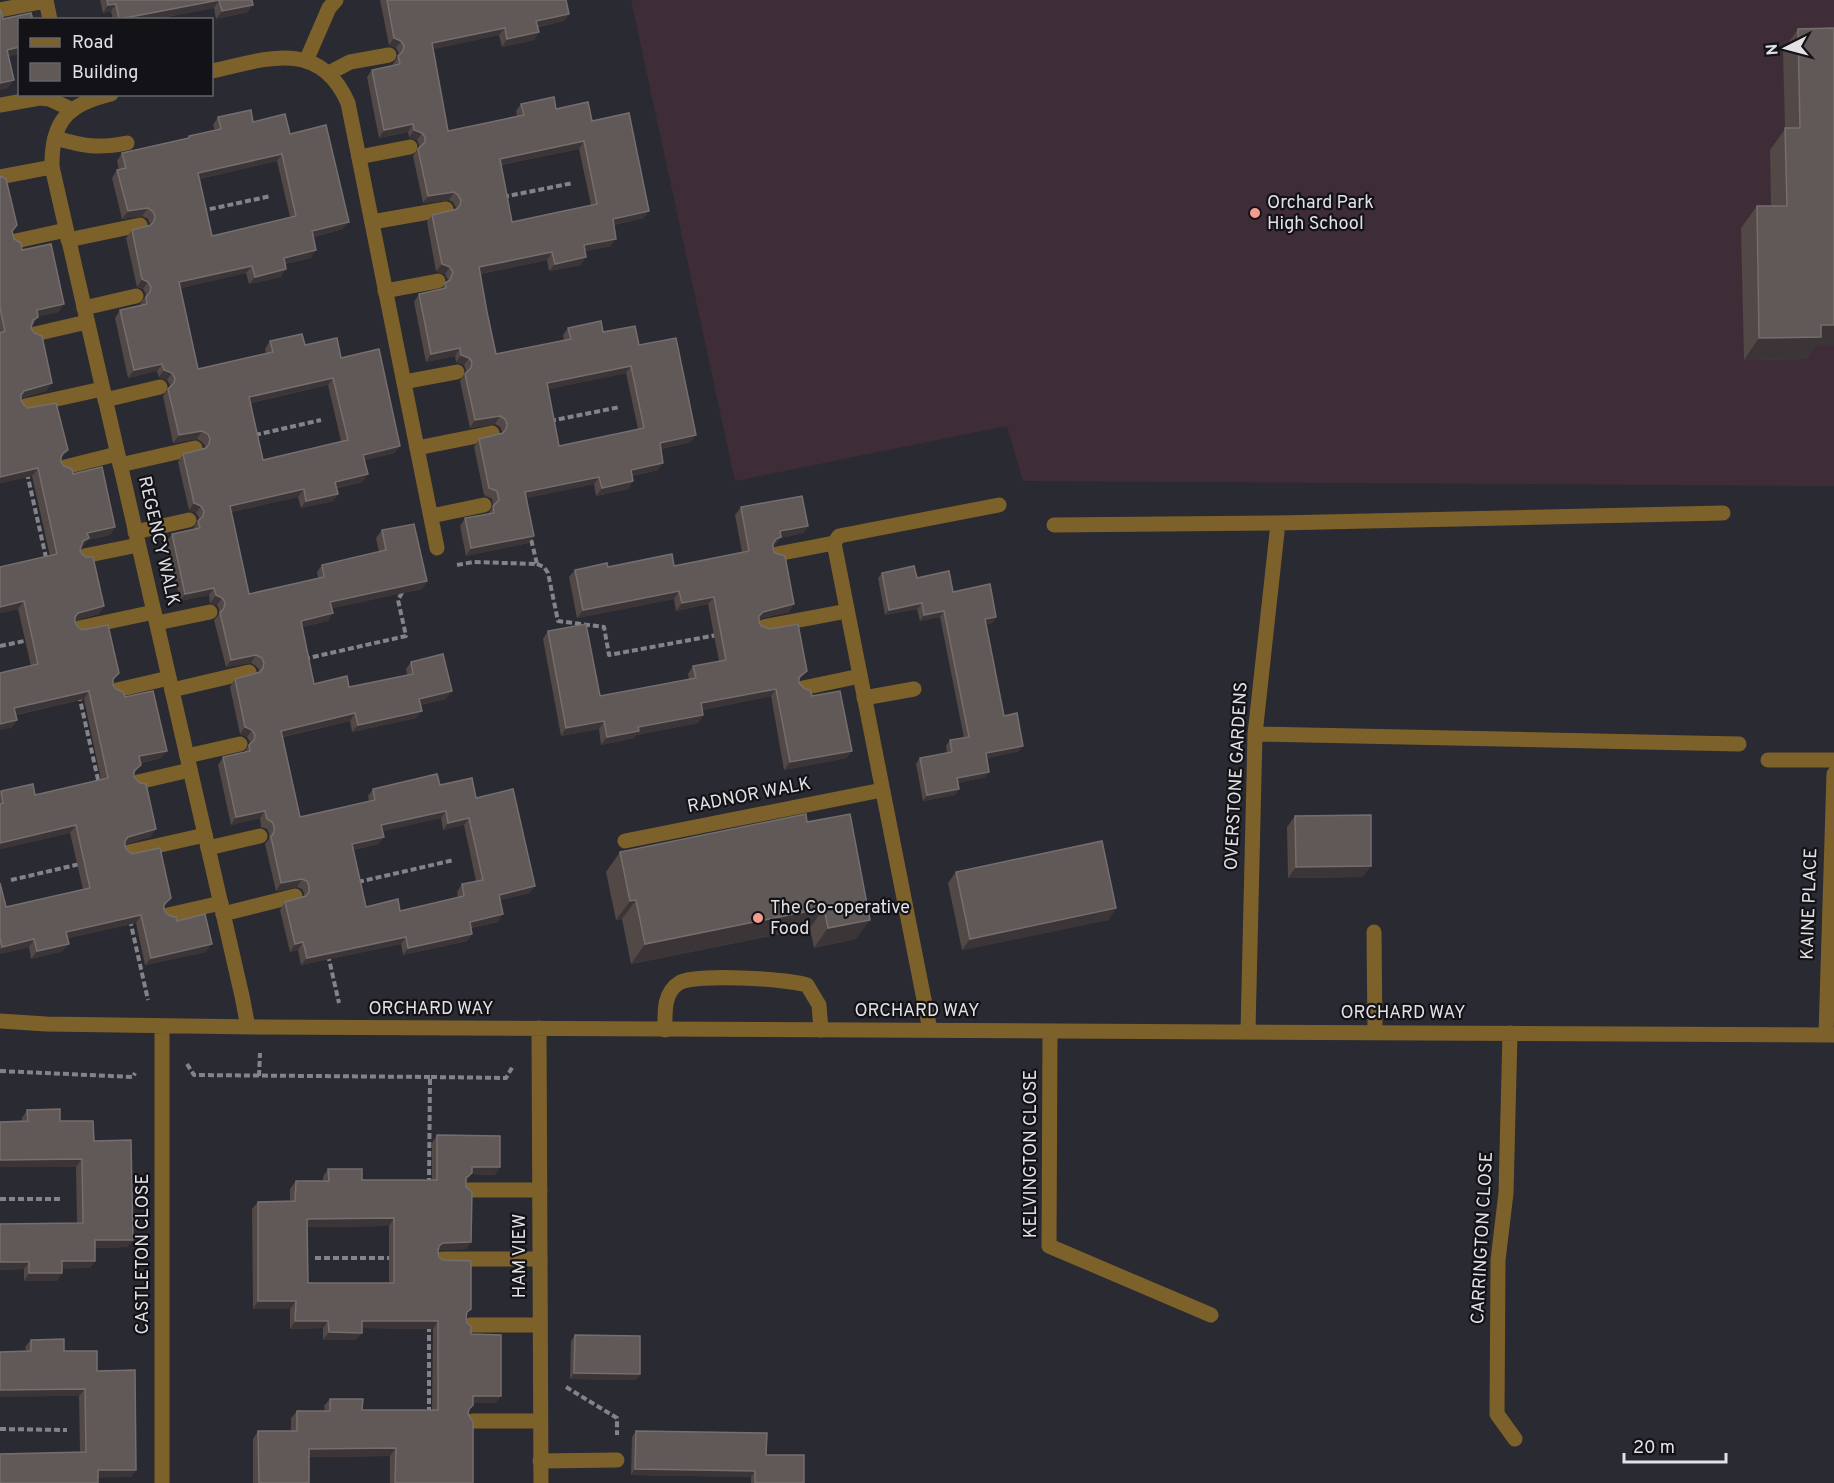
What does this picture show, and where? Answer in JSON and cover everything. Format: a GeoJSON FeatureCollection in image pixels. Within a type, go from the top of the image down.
{"type":"FeatureCollection","features":[{"type":"Feature","properties":{"kind":"street"},"geometry":{"type":"LineString","coordinates":[[0,10],[46,0],[50,18]]}},
{"type":"Feature","properties":{"kind":"street"},"geometry":{"type":"LineString","coordinates":[[306,62],[329,8],[336,0]]}},
{"type":"Feature","properties":{"kind":"street"},"geometry":{"type":"LineString","coordinates":[[329,73],[350,62],[389,55]]}},
{"type":"Feature","properties":{"kind":"street"},"geometry":{"type":"LineString","coordinates":[[213,71],[263,60],[299,59],[316,64],[329,73],[341,87],[348,104],[437,548]]}},
{"type":"Feature","properties":{"kind":"street"},"geometry":{"type":"LineString","coordinates":[[0,105],[40,98],[75,103],[103,96]]}},
{"type":"Feature","properties":{"kind":"street","name":"REGENCY WALK"},"geometry":{"type":"LineString","coordinates":[[75,103],[61,123],[55,138],[52,167],[248,1027]]}},
{"type":"Feature","properties":{"kind":"street"},"geometry":{"type":"LineString","coordinates":[[55,138],[95,148],[127,143]]}},
{"type":"Feature","properties":{"kind":"street"},"geometry":{"type":"LineString","coordinates":[[359,157],[410,147]]}},
{"type":"Feature","properties":{"kind":"street"},"geometry":{"type":"LineString","coordinates":[[0,177],[52,167]]}},
{"type":"Feature","properties":{"kind":"street"},"geometry":{"type":"LineString","coordinates":[[372,222],[446,209]]}},
{"type":"Feature","properties":{"kind":"street"},"geometry":{"type":"LineString","coordinates":[[16,241],[140,225]]}},
{"type":"Feature","properties":{"kind":"street"},"geometry":{"type":"LineString","coordinates":[[385,291],[438,281]]}},
{"type":"Feature","properties":{"kind":"street"},"geometry":{"type":"LineString","coordinates":[[35,334],[136,296]]}},
{"type":"Feature","properties":{"kind":"street"},"geometry":{"type":"LineString","coordinates":[[404,382],[457,372]]}},
{"type":"Feature","properties":{"kind":"street"},"geometry":{"type":"LineString","coordinates":[[25,406],[160,387]]}},
{"type":"Feature","properties":{"kind":"street"},"geometry":{"type":"LineString","coordinates":[[417,448],[492,433]]}},
{"type":"Feature","properties":{"kind":"street"},"geometry":{"type":"LineString","coordinates":[[65,467],[195,448]]}},
{"type":"Feature","properties":{"kind":"street"},"geometry":{"type":"LineString","coordinates":[[777,554],[999,505]]}},
{"type":"Feature","properties":{"kind":"street"},"geometry":{"type":"LineString","coordinates":[[431,516],[484,506]]}},
{"type":"Feature","properties":{"kind":"street"},"geometry":{"type":"LineString","coordinates":[[1054,525],[1278,523],[1723,513]]}},
{"type":"Feature","properties":{"kind":"street"},"geometry":{"type":"LineString","coordinates":[[84,556],[189,520]]}},
{"type":"Feature","properties":{"kind":"street","name":"OVERSTONE GARDENS"},"geometry":{"type":"LineString","coordinates":[[1248,1032],[1255,734],[1278,523]]}},
{"type":"Feature","properties":{"kind":"street"},"geometry":{"type":"LineString","coordinates":[[836,540],[847,610],[930,1030]]}},
{"type":"Feature","properties":{"kind":"street"},"geometry":{"type":"LineString","coordinates":[[763,627],[847,610]]}},
{"type":"Feature","properties":{"kind":"street"},"geometry":{"type":"LineString","coordinates":[[80,628],[210,612]]}},
{"type":"Feature","properties":{"kind":"street"},"geometry":{"type":"LineString","coordinates":[[117,690],[249,672]]}},
{"type":"Feature","properties":{"kind":"street"},"geometry":{"type":"LineString","coordinates":[[803,688],[860,676]]}},
{"type":"Feature","properties":{"kind":"street"},"geometry":{"type":"LineString","coordinates":[[864,698],[914,689]]}},
{"type":"Feature","properties":{"kind":"street"},"geometry":{"type":"LineString","coordinates":[[1255,734],[1738,744]]}},
{"type":"Feature","properties":{"kind":"street"},"geometry":{"type":"LineString","coordinates":[[138,782],[240,744]]}},
{"type":"Feature","properties":{"kind":"street"},"geometry":{"type":"LineString","coordinates":[[1768,760],[1834,760]]}},
{"type":"Feature","properties":{"kind":"street","name":"KAINE PLACE"},"geometry":{"type":"LineString","coordinates":[[1830,1035],[1834,774]]}},
{"type":"Feature","properties":{"kind":"street","name":"RADNOR WALK"},"geometry":{"type":"LineString","coordinates":[[625,841],[882,790]]}},
{"type":"Feature","properties":{"kind":"street"},"geometry":{"type":"LineString","coordinates":[[129,852],[261,836]]}},
{"type":"Feature","properties":{"kind":"street"},"geometry":{"type":"LineString","coordinates":[[168,915],[222,909],[295,896]]}},
{"type":"Feature","properties":{"kind":"street"},"geometry":{"type":"LineString","coordinates":[[1374,932],[1375,1032]]}},
{"type":"Feature","properties":{"kind":"street"},"geometry":{"type":"LineString","coordinates":[[666,1030],[665,1009],[669,993],[678,983],[691,978],[767,978],[807,985],[819,1005],[821,1030]]}},
{"type":"Feature","properties":{"kind":"street","name":"ORCHARD WAY"},"geometry":{"type":"LineString","coordinates":[[0,1021],[46,1024],[248,1027],[1830,1035]]}},
{"type":"Feature","properties":{"kind":"street","name":"CASTLETON CLOSE"},"geometry":{"type":"LineString","coordinates":[[162,1026],[162,1483]]}},
{"type":"Feature","properties":{"kind":"street","name":"HAM VIEW"},"geometry":{"type":"LineString","coordinates":[[539,1028],[541,1483]]}},
{"type":"Feature","properties":{"kind":"street","name":"KELVINGTON CLOSE"},"geometry":{"type":"LineString","coordinates":[[1050,1032],[1049,1246],[1211,1315]]}},
{"type":"Feature","properties":{"kind":"street","name":"CARRINGTON CLOSE"},"geometry":{"type":"LineString","coordinates":[[1510,1033],[1506,1193],[1498,1260],[1497,1414],[1515,1439]]}},
{"type":"Feature","properties":{"kind":"street"},"geometry":{"type":"LineString","coordinates":[[470,1190],[540,1190]]}},
{"type":"Feature","properties":{"kind":"street"},"geometry":{"type":"LineString","coordinates":[[442,1259],[540,1259]]}},
{"type":"Feature","properties":{"kind":"street"},"geometry":{"type":"LineString","coordinates":[[470,1325],[540,1324]]}},
{"type":"Feature","properties":{"kind":"street"},"geometry":{"type":"LineString","coordinates":[[471,1421],[540,1421]]}},
{"type":"Feature","properties":{"kind":"street"},"geometry":{"type":"LineString","coordinates":[[540,1461],[617,1460]]}},
{"type":"Feature","properties":{"kind":"path"},"geometry":{"type":"LineString","coordinates":[[500,198],[573,183]]}},
{"type":"Feature","properties":{"kind":"path"},"geometry":{"type":"LineString","coordinates":[[200,212],[271,196]]}},
{"type":"Feature","properties":{"kind":"path"},"geometry":{"type":"LineString","coordinates":[[548,422],[620,407]]}},
{"type":"Feature","properties":{"kind":"path"},"geometry":{"type":"LineString","coordinates":[[251,436],[321,420]]}},
{"type":"Feature","properties":{"kind":"path"},"geometry":{"type":"LineString","coordinates":[[26,471],[49,569]]}},
{"type":"Feature","properties":{"kind":"path"},"geometry":{"type":"LineString","coordinates":[[529,529],[537,564]]}},
{"type":"Feature","properties":{"kind":"path"},"geometry":{"type":"LineString","coordinates":[[437,548],[441,568],[473,562],[537,564],[544,567],[548,573],[558,621],[604,627],[609,655],[725,634]]}},
{"type":"Feature","properties":{"kind":"path"},"geometry":{"type":"LineString","coordinates":[[302,660],[406,636],[398,600],[408,583]]}},
{"type":"Feature","properties":{"kind":"path"},"geometry":{"type":"LineString","coordinates":[[0,646],[37,638]]}},
{"type":"Feature","properties":{"kind":"path"},"geometry":{"type":"LineString","coordinates":[[78,694],[101,792]]}},
{"type":"Feature","properties":{"kind":"path"},"geometry":{"type":"LineString","coordinates":[[353,883],[454,860]]}},
{"type":"Feature","properties":{"kind":"path"},"geometry":{"type":"LineString","coordinates":[[11,879],[77,864]]}},
{"type":"Feature","properties":{"kind":"path"},"geometry":{"type":"LineString","coordinates":[[130,918],[149,1006]]}},
{"type":"Feature","properties":{"kind":"path"},"geometry":{"type":"LineString","coordinates":[[162,1026],[194,1075],[506,1078],[539,1028]]}},
{"type":"Feature","properties":{"kind":"path"},"geometry":{"type":"LineString","coordinates":[[0,1071],[134,1077],[139,1066]]}},
{"type":"Feature","properties":{"kind":"path"},"geometry":{"type":"LineString","coordinates":[[429,1193],[430,1077]]}},
{"type":"Feature","properties":{"kind":"path"},"geometry":{"type":"LineString","coordinates":[[0,1199],[63,1199]]}},
{"type":"Feature","properties":{"kind":"path"},"geometry":{"type":"LineString","coordinates":[[315,1258],[400,1258]]}},
{"type":"Feature","properties":{"kind":"path"},"geometry":{"type":"LineString","coordinates":[[429,1323],[429,1423]]}},
{"type":"Feature","properties":{"kind":"path"},"geometry":{"type":"LineString","coordinates":[[540,1371],[617,1418],[617,1460]]}},
{"type":"Feature","properties":{"kind":"path"},"geometry":{"type":"LineString","coordinates":[[0,1430],[67,1430]]}},
{"type":"Feature","properties":{"kind":"shaded area","name":"Orchard Park High School"},"geometry":{"type":"Polygon","coordinates":[[[631,0],[1834,0],[1834,486],[1023,481],[1007,426],[735,481],[631,0]]]}},
{"type":"Feature","properties":{"kind":"building"},"geometry":{"type":"Polygon","coordinates":[[[107,0],[219,0],[124,18],[119,18],[116,4],[108,5],[107,0]]]}},
{"type":"Feature","properties":{"kind":"building"},"geometry":{"type":"Polygon","coordinates":[[[219,0],[252,0],[253,5],[222,11],[219,0]]]}},
{"type":"Feature","properties":{"kind":"building"},"geometry":{"type":"Polygon","coordinates":[[[387,0],[566,0],[569,14],[536,21],[539,32],[507,39],[505,28],[432,43],[448,131],[524,115],[521,104],[554,97],[556,109],[588,102],[592,121],[629,113],[649,211],[613,219],[616,239],[584,245],[586,257],[555,264],[552,252],[479,267],[487,312],[496,354],[571,339],[568,328],[601,321],[603,332],[635,326],[639,345],[676,338],[696,435],[660,443],[663,463],[631,470],[633,481],[602,488],[599,477],[525,492],[534,536],[471,548],[465,518],[494,513],[493,506],[499,500],[497,491],[489,488],[479,439],[503,433],[507,424],[500,416],[475,420],[465,374],[471,368],[472,362],[461,355],[460,348],[431,354],[419,294],[446,288],[445,283],[450,280],[453,272],[450,267],[442,264],[432,215],[457,209],[461,200],[454,192],[428,196],[418,149],[425,142],[425,137],[414,130],[413,124],[384,130],[372,70],[400,64],[398,56],[404,46],[401,41],[394,38],[387,0]],[[584,141],[500,159],[512,222],[597,204],[584,141]],[[631,366],[547,383],[559,446],[644,428],[631,366]]]}},
{"type":"Feature","properties":{"kind":"building"},"geometry":{"type":"Polygon","coordinates":[[[0,9],[3,19],[31,13],[32,18],[18,18],[18,47],[7,50],[14,80],[0,83],[0,9]]]}},
{"type":"Feature","properties":{"kind":"building"},"geometry":{"type":"Polygon","coordinates":[[[1834,28],[1834,325],[1821,325],[1821,337],[1759,338],[1757,206],[1787,206],[1785,128],[1800,128],[1798,29],[1834,28]]]}},
{"type":"Feature","properties":{"kind":"building"},"geometry":{"type":"Polygon","coordinates":[[[251,110],[253,122],[285,114],[290,134],[326,125],[349,222],[312,231],[316,250],[284,258],[286,269],[255,277],[252,266],[179,282],[198,369],[273,352],[270,341],[302,334],[305,345],[337,338],[341,358],[379,349],[400,446],[363,455],[368,474],[335,482],[338,494],[306,501],[304,489],[230,506],[249,594],[324,577],[322,565],[386,550],[382,530],[414,524],[427,581],[330,602],[333,613],[301,621],[314,684],[347,676],[349,687],[413,674],[411,662],[443,654],[452,691],[419,699],[422,711],[358,725],[355,713],[281,731],[300,817],[375,800],[373,789],[437,774],[440,785],[472,778],[476,798],[513,789],[535,886],[499,895],[503,914],[470,922],[472,934],[408,948],[406,937],[307,958],[303,942],[295,944],[285,902],[306,896],[309,892],[307,881],[302,879],[281,883],[271,837],[274,826],[267,819],[265,811],[236,817],[223,757],[250,751],[249,745],[255,735],[252,730],[245,727],[235,679],[260,672],[264,663],[262,658],[256,655],[231,660],[220,613],[225,602],[216,595],[214,588],[185,594],[172,534],[200,528],[198,521],[204,511],[201,506],[194,503],[183,454],[206,448],[210,439],[208,434],[202,431],[179,435],[168,389],[174,383],[175,378],[172,373],[164,370],[162,364],[134,370],[120,310],[147,304],[146,297],[151,287],[142,279],[132,230],[151,225],[155,216],[148,208],[128,211],[117,170],[126,168],[122,153],[221,129],[218,117],[251,110]],[[282,154],[198,173],[212,236],[296,216],[282,154]],[[333,378],[249,397],[263,460],[348,440],[333,378]],[[446,811],[381,825],[384,837],[352,844],[366,907],[398,899],[400,911],[464,896],[462,884],[483,880],[469,818],[448,823],[446,811]]]}},
{"type":"Feature","properties":{"kind":"building"},"geometry":{"type":"Polygon","coordinates":[[[0,176],[6,179],[17,225],[12,231],[14,239],[21,243],[22,250],[51,244],[64,304],[37,310],[38,317],[33,320],[31,328],[34,333],[42,336],[52,383],[24,391],[21,400],[28,408],[56,403],[68,450],[63,453],[61,462],[72,469],[73,474],[102,467],[115,527],[87,533],[89,538],[83,541],[80,550],[86,557],[93,557],[104,606],[78,613],[75,623],[82,630],[108,625],[119,673],[113,679],[113,685],[123,692],[125,697],[153,691],[167,751],[139,756],[141,765],[134,771],[134,777],[140,783],[146,784],[156,829],[128,837],[125,847],[132,854],[160,848],[171,898],[164,904],[166,913],[176,917],[177,921],[205,914],[212,944],[151,958],[141,915],[66,932],[69,944],[37,951],[34,939],[2,947],[0,883],[6,907],[90,888],[76,825],[0,843],[0,804],[3,803],[1,791],[33,784],[35,795],[108,778],[89,691],[14,708],[17,720],[0,724],[0,673],[38,664],[24,601],[0,607],[0,567],[57,554],[38,468],[0,477],[0,333],[5,331],[0,308],[0,176]]]}},
{"type":"Feature","properties":{"kind":"building"},"geometry":{"type":"Polygon","coordinates":[[[802,496],[808,526],[780,531],[781,537],[773,544],[775,553],[785,556],[794,604],[763,612],[759,616],[759,622],[761,626],[770,629],[798,624],[807,671],[799,677],[799,683],[805,689],[810,690],[812,696],[840,691],[852,751],[790,762],[776,689],[701,703],[703,715],[638,727],[639,731],[607,737],[604,721],[566,728],[548,631],[586,624],[600,696],[696,678],[693,666],[726,660],[714,597],[682,603],[679,591],[583,610],[575,570],[607,563],[608,567],[672,554],[674,566],[749,551],[741,507],[802,496]]]}},
{"type":"Feature","properties":{"kind":"building"},"geometry":{"type":"Polygon","coordinates":[[[914,566],[917,578],[949,571],[953,592],[990,584],[996,617],[985,619],[1004,716],[1017,713],[1023,746],[986,753],[989,772],[957,778],[959,789],[927,795],[920,758],[952,752],[950,740],[969,737],[944,611],[924,615],[922,603],[889,610],[882,573],[914,566]]]}},
{"type":"Feature","properties":{"kind":"building"},"geometry":{"type":"Polygon","coordinates":[[[806,814],[807,822],[850,814],[870,920],[828,928],[824,908],[645,944],[636,900],[630,901],[620,852],[806,814]]]}},
{"type":"Feature","properties":{"kind":"building"},"geometry":{"type":"Polygon","coordinates":[[[1371,815],[1371,866],[1296,867],[1295,816],[1371,815]]]}},
{"type":"Feature","properties":{"kind":"building"},"geometry":{"type":"Polygon","coordinates":[[[1102,841],[1116,908],[970,939],[956,872],[1102,841]]]}},
{"type":"Feature","properties":{"kind":"building"},"geometry":{"type":"Polygon","coordinates":[[[60,1109],[60,1121],[93,1121],[94,1141],[131,1140],[133,1240],[95,1240],[95,1261],[62,1261],[62,1273],[29,1273],[29,1262],[0,1262],[0,1224],[83,1223],[82,1159],[0,1160],[0,1122],[28,1121],[27,1110],[60,1109]]]}},
{"type":"Feature","properties":{"kind":"building"},"geometry":{"type":"Polygon","coordinates":[[[437,1135],[500,1136],[500,1167],[472,1167],[472,1173],[466,1178],[466,1187],[472,1192],[471,1242],[443,1243],[439,1246],[438,1252],[439,1257],[443,1260],[471,1261],[471,1309],[467,1312],[466,1318],[467,1323],[471,1326],[471,1334],[501,1335],[501,1396],[473,1396],[473,1405],[468,1414],[473,1422],[473,1483],[395,1483],[396,1448],[309,1449],[309,1483],[259,1483],[258,1431],[297,1431],[297,1411],[330,1411],[330,1399],[363,1399],[362,1410],[438,1410],[438,1321],[362,1321],[362,1333],[329,1332],[328,1321],[295,1321],[296,1301],[258,1301],[258,1202],[295,1201],[296,1181],[329,1181],[328,1169],[362,1169],[362,1180],[437,1180],[437,1135]],[[394,1218],[307,1219],[308,1283],[394,1283],[394,1218]]]}},
{"type":"Feature","properties":{"kind":"building"},"geometry":{"type":"Polygon","coordinates":[[[575,1335],[640,1336],[640,1374],[574,1373],[575,1335]]]}},
{"type":"Feature","properties":{"kind":"building"},"geometry":{"type":"Polygon","coordinates":[[[64,1339],[64,1351],[97,1351],[97,1371],[135,1370],[136,1470],[98,1470],[98,1483],[0,1483],[0,1454],[86,1452],[85,1389],[0,1390],[0,1352],[31,1351],[31,1340],[64,1339]]]}},
{"type":"Feature","properties":{"kind":"building"},"geometry":{"type":"Polygon","coordinates":[[[636,1431],[767,1433],[766,1455],[804,1455],[804,1483],[755,1483],[755,1471],[635,1469],[636,1431]]]}},
{"type":"Feature","properties":{"kind":"place","name":"Orchard Park High School"},"geometry":{"type":"Point","coordinates":[1255,213]}},
{"type":"Feature","properties":{"kind":"place","name":"The Co-operative Food"},"geometry":{"type":"Point","coordinates":[758,918]}}]}
